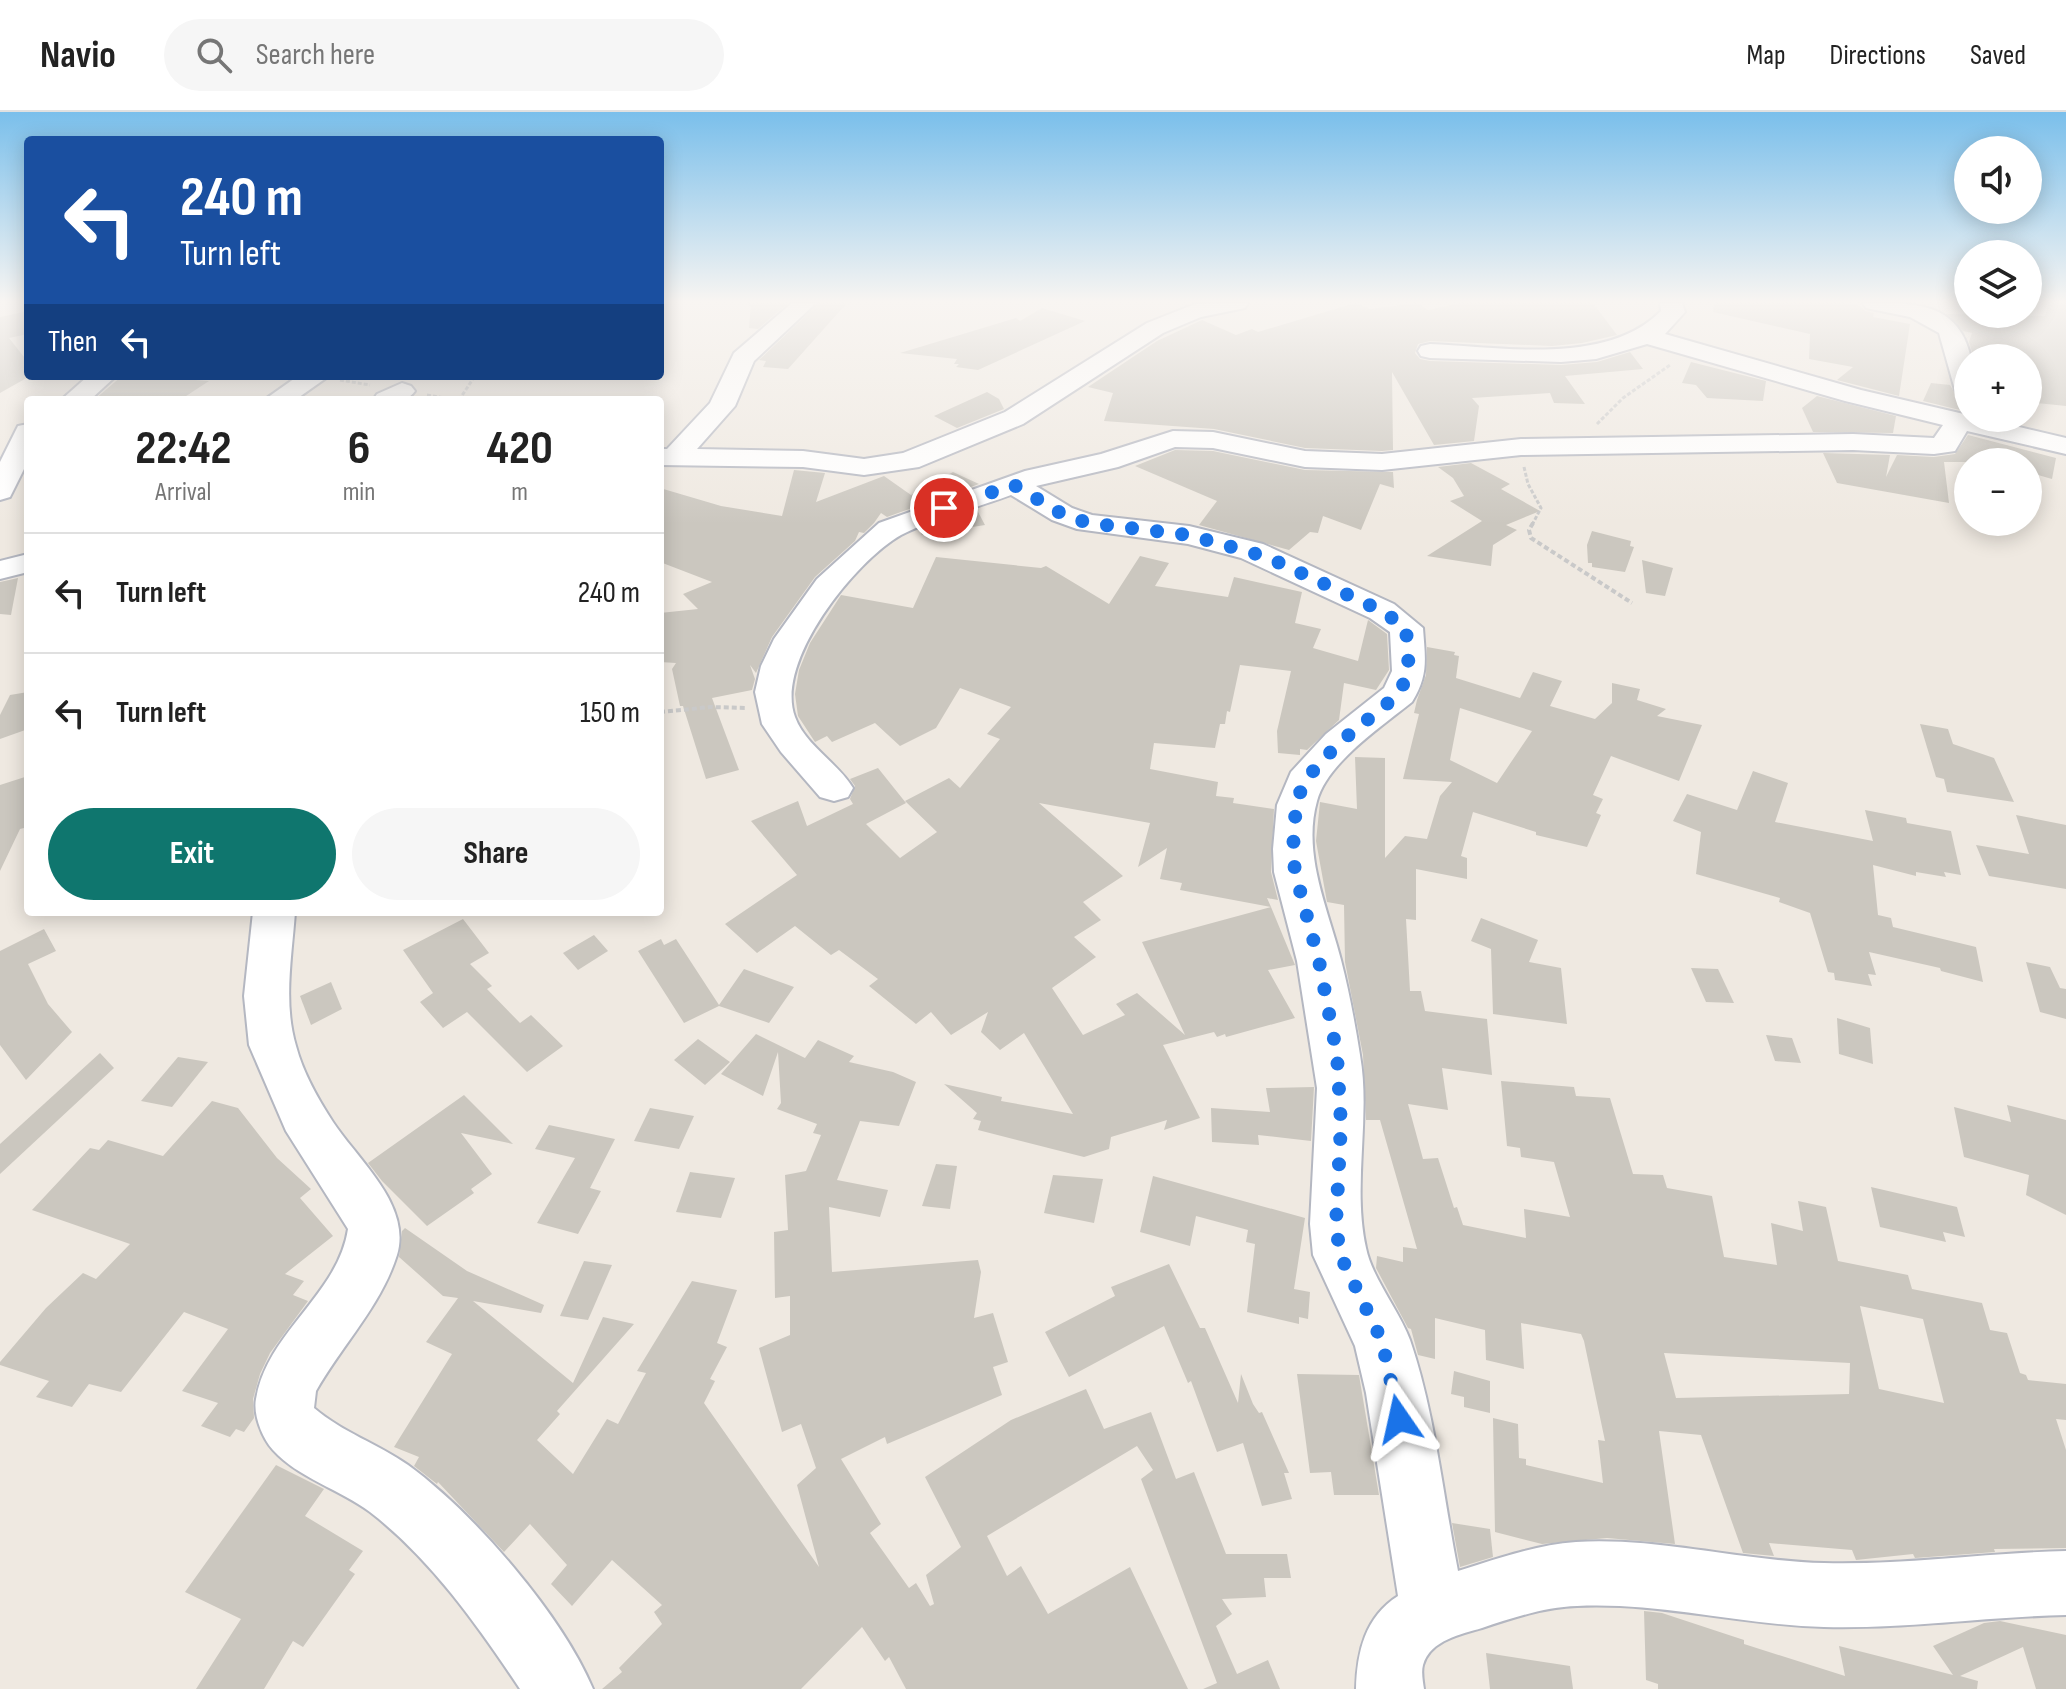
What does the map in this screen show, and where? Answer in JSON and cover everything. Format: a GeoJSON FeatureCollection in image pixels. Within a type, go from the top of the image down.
{"type":"FeatureCollection","features":[{"type":"Feature","properties":{"kind":"street"},"geometry":{"type":"LineString","coordinates":[[667,457],[722,406],[735,377]]}},
{"type":"Feature","properties":{"kind":"street"},"geometry":{"type":"LineString","coordinates":[[667,457],[803,459],[864,467],[909,461],[1014,418],[1079,377]]}},
{"type":"Feature","properties":{"kind":"street"},"geometry":{"type":"LineString","coordinates":[[1787,377],[1954,421]]}},
{"type":"Feature","properties":{"kind":"street"},"geometry":{"type":"LineString","coordinates":[[79,396],[98,380]]}},
{"type":"Feature","properties":{"kind":"street"},"geometry":{"type":"LineString","coordinates":[[284,396],[310,380]]}},
{"type":"Feature","properties":{"kind":"street"},"geometry":{"type":"LineString","coordinates":[[834,788],[785,731],[775,714],[773,682],[784,650],[831,586],[872,542],[890,529],[1063,469],[1108,461],[1173,439],[1213,440],[1305,459],[1382,462],[1491,449],[1829,442],[1934,446],[1945,445],[1954,429]]}},
{"type":"Feature","properties":{"kind":"street"},"geometry":{"type":"LineString","coordinates":[[1997,432],[2066,446]]}},
{"type":"Feature","properties":{"kind":"street"},"geometry":{"type":"LineString","coordinates":[[2011,432],[2017,437]]}},
{"type":"Feature","properties":{"kind":"street"},"geometry":{"type":"LineString","coordinates":[[12,486],[18,436]]}},
{"type":"Feature","properties":{"kind":"street"},"geometry":{"type":"LineString","coordinates":[[1014,485],[1062,514],[1088,523],[1189,535],[1267,557],[1382,611],[1406,628],[1409,671],[1399,694],[1339,743],[1304,781],[1296,805],[1293,849],[1295,872],[1319,961],[1337,1055],[1341,1100],[1336,1224],[1340,1255],[1382,1341],[1395,1393],[1433,1611]]}},
{"type":"Feature","properties":{"kind":"street"},"geometry":{"type":"LineString","coordinates":[[0,570],[24,564]]}},
{"type":"Feature","properties":{"kind":"street"},"geometry":{"type":"LineString","coordinates":[[274,916],[268,993],[272,1044],[316,1137],[374,1225],[373,1252],[360,1280],[296,1370],[284,1396],[287,1421],[311,1443],[371,1476],[414,1509],[453,1548],[526,1637],[559,1689]]}},
{"type":"Feature","properties":{"kind":"street"},"geometry":{"type":"LineString","coordinates":[[1390,1689],[1390,1656],[1410,1626],[1433,1611],[1519,1584],[1575,1574],[1648,1577],[1822,1595],[1940,1593],[2018,1584],[2066,1583]]}},
{"type":"Feature","properties":{"kind":"path"},"geometry":{"type":"LineString","coordinates":[[1632,603],[1531,538],[1529,530],[1541,508],[1528,484],[1523,463],[1527,457],[1591,430],[1651,377]]}},
{"type":"Feature","properties":{"kind":"path"},"geometry":{"type":"LineString","coordinates":[[664,712],[711,707],[748,708],[775,714]]}},
{"type":"Feature","properties":{"kind":"building"},"geometry":{"type":"Polygon","coordinates":[[[0,377],[24,377],[24,379],[0,393],[0,377]]]}},
{"type":"Feature","properties":{"kind":"building"},"geometry":{"type":"Polygon","coordinates":[[[1104,377],[1392,377],[1393,450],[1305,448],[1214,429],[1104,421],[1113,393],[1088,387],[1104,377]]]}},
{"type":"Feature","properties":{"kind":"building"},"geometry":{"type":"Polygon","coordinates":[[[1395,377],[1565,377],[1585,404],[1554,403],[1550,393],[1472,398],[1479,406],[1474,441],[1434,445],[1395,377]]]}},
{"type":"Feature","properties":{"kind":"building"},"geometry":{"type":"Polygon","coordinates":[[[1685,377],[1749,377],[1766,381],[1763,401],[1707,398],[1696,385],[1682,383],[1685,377]]]}},
{"type":"Feature","properties":{"kind":"building"},"geometry":{"type":"Polygon","coordinates":[[[1841,377],[1902,377],[1899,396],[1837,380],[1841,377]]]}},
{"type":"Feature","properties":{"kind":"building"},"geometry":{"type":"Polygon","coordinates":[[[2042,377],[2066,377],[2066,406],[2042,403],[2042,377]]]}},
{"type":"Feature","properties":{"kind":"building"},"geometry":{"type":"Polygon","coordinates":[[[117,380],[209,381],[186,396],[99,396],[117,380]]]}},
{"type":"Feature","properties":{"kind":"building"},"geometry":{"type":"Polygon","coordinates":[[[1931,383],[1950,385],[1954,392],[1954,409],[1923,401],[1931,383]]]}},
{"type":"Feature","properties":{"kind":"building"},"geometry":{"type":"Polygon","coordinates":[[[987,392],[999,399],[1004,409],[957,428],[934,416],[987,392]]]}},
{"type":"Feature","properties":{"kind":"building"},"geometry":{"type":"Polygon","coordinates":[[[1817,396],[1896,416],[1893,433],[1813,432],[1802,408],[1817,396]]]}},
{"type":"Feature","properties":{"kind":"building"},"geometry":{"type":"Polygon","coordinates":[[[1968,435],[2018,448],[1959,448],[1968,435]]]}},
{"type":"Feature","properties":{"kind":"building"},"geometry":{"type":"Polygon","coordinates":[[[1175,450],[1213,451],[1305,470],[1393,472],[1394,488],[1380,484],[1361,530],[1323,516],[1318,533],[1310,532],[1289,550],[1199,525],[1217,501],[1135,466],[1175,450]]]}},
{"type":"Feature","properties":{"kind":"building"},"geometry":{"type":"Polygon","coordinates":[[[1823,453],[1890,455],[1886,477],[1897,455],[1934,457],[1954,454],[1954,462],[1944,462],[1949,503],[1837,483],[1823,453]]]}},
{"type":"Feature","properties":{"kind":"building"},"geometry":{"type":"Polygon","coordinates":[[[2042,454],[2056,458],[2052,479],[2042,476],[2042,454]]]}},
{"type":"Feature","properties":{"kind":"building"},"geometry":{"type":"Polygon","coordinates":[[[1471,463],[1510,484],[1501,489],[1540,511],[1506,525],[1517,530],[1493,545],[1491,566],[1427,556],[1482,521],[1450,501],[1464,496],[1453,478],[1438,467],[1471,463]]]}},
{"type":"Feature","properties":{"kind":"building"},"geometry":{"type":"Polygon","coordinates":[[[794,470],[825,473],[816,502],[884,476],[911,495],[953,472],[979,484],[887,517],[881,513],[864,533],[859,532],[855,541],[815,577],[772,637],[756,673],[750,665],[755,679],[752,690],[712,698],[739,770],[706,779],[683,706],[680,706],[672,669],[676,663],[664,662],[664,613],[698,609],[683,594],[712,582],[664,564],[664,489],[721,506],[782,516],[794,470]]]}},
{"type":"Feature","properties":{"kind":"building"},"geometry":{"type":"Polygon","coordinates":[[[977,510],[985,525],[922,535],[919,530],[977,510]]]}},
{"type":"Feature","properties":{"kind":"building"},"geometry":{"type":"Polygon","coordinates":[[[1592,531],[1631,541],[1630,546],[1634,547],[1625,572],[1592,567],[1592,563],[1588,563],[1587,545],[1592,531]]]}},
{"type":"Feature","properties":{"kind":"building"},"geometry":{"type":"Polygon","coordinates":[[[1140,556],[1169,563],[1155,586],[1228,597],[1234,577],[1302,592],[1295,623],[1321,629],[1313,648],[1358,661],[1368,620],[1387,634],[1389,670],[1376,690],[1344,683],[1339,720],[1307,750],[1300,749],[1300,755],[1278,753],[1277,731],[1291,671],[1240,665],[1230,712],[1227,711],[1225,724],[1220,724],[1215,748],[1154,743],[1150,769],[1218,782],[1216,796],[1234,798],[1233,803],[1274,809],[1271,872],[1278,900],[1267,898],[1271,907],[1295,965],[1268,970],[1295,1018],[1226,1037],[1225,1034],[1217,1037],[1214,1032],[1163,1045],[1200,1118],[1164,1130],[1167,1120],[1111,1137],[1109,1149],[1084,1157],[978,1130],[981,1121],[973,1119],[977,1113],[944,1084],[1002,1097],[1001,1101],[1073,1114],[1024,1033],[1000,1050],[981,1032],[988,1012],[951,1035],[931,1012],[916,1024],[869,986],[878,979],[839,950],[831,955],[795,926],[757,953],[725,924],[797,875],[751,821],[798,801],[807,826],[853,804],[850,799],[855,786],[850,779],[878,768],[906,803],[866,824],[900,858],[937,832],[905,801],[949,778],[960,788],[1000,739],[987,734],[1011,707],[960,688],[936,728],[900,746],[875,723],[832,742],[827,736],[815,742],[798,716],[795,694],[799,670],[810,643],[841,595],[913,608],[936,557],[1041,568],[1046,566],[1109,604],[1140,556]],[[1039,803],[1123,876],[1083,902],[1101,920],[1074,937],[1096,957],[1052,988],[1083,1035],[1125,1015],[1116,1004],[1137,993],[1185,1035],[1142,942],[1271,907],[1180,890],[1182,883],[1160,879],[1167,848],[1138,867],[1150,823],[1039,803]]]}},
{"type":"Feature","properties":{"kind":"building"},"geometry":{"type":"Polygon","coordinates":[[[1642,560],[1673,568],[1665,596],[1646,593],[1642,560]]]}},
{"type":"Feature","properties":{"kind":"building"},"geometry":{"type":"Polygon","coordinates":[[[18,578],[11,615],[0,614],[0,582],[18,578]]]}},
{"type":"Feature","properties":{"kind":"building"},"geometry":{"type":"Polygon","coordinates":[[[1427,647],[1455,652],[1454,655],[1459,656],[1456,678],[1520,698],[1533,672],[1562,681],[1550,706],[1595,719],[1612,703],[1612,683],[1640,689],[1637,700],[1666,709],[1657,716],[1702,725],[1679,781],[1611,756],[1593,795],[1603,799],[1596,813],[1601,815],[1587,847],[1536,835],[1536,832],[1473,812],[1461,856],[1467,858],[1467,879],[1416,869],[1416,920],[1406,919],[1410,991],[1421,991],[1425,1011],[1487,1019],[1492,1075],[1442,1068],[1448,1110],[1408,1104],[1423,1159],[1438,1158],[1454,1208],[1457,1207],[1463,1225],[1526,1238],[1524,1209],[1570,1217],[1554,1162],[1521,1157],[1520,1148],[1507,1146],[1501,1081],[1574,1087],[1576,1096],[1610,1098],[1633,1174],[1663,1175],[1667,1188],[1712,1196],[1724,1257],[1777,1265],[1771,1223],[1803,1231],[1798,1201],[1826,1207],[1838,1261],[1908,1275],[1912,1289],[1982,1303],[1990,1330],[2007,1333],[2020,1373],[2026,1375],[2028,1380],[2066,1384],[2066,1420],[2056,1419],[2066,1450],[2066,1548],[1994,1549],[1995,1552],[1915,1558],[1913,1554],[1856,1560],[1852,1550],[1769,1543],[1774,1556],[1743,1553],[1701,1435],[1659,1431],[1675,1544],[1607,1538],[1542,1544],[1495,1532],[1493,1418],[1518,1424],[1519,1458],[1526,1459],[1526,1465],[1603,1483],[1598,1440],[1605,1441],[1584,1341],[1581,1334],[1521,1323],[1524,1369],[1486,1360],[1485,1330],[1435,1318],[1435,1359],[1418,1355],[1411,1329],[1376,1268],[1377,1256],[1403,1262],[1403,1247],[1417,1249],[1380,1120],[1366,1120],[1363,1055],[1345,962],[1344,905],[1327,902],[1316,841],[1320,802],[1357,809],[1355,757],[1385,758],[1385,858],[1405,836],[1427,839],[1440,796],[1452,782],[1403,779],[1419,714],[1414,713],[1426,675],[1427,647]],[[1460,708],[1450,760],[1497,783],[1532,731],[1460,708]],[[1860,1306],[1879,1389],[1944,1403],[1923,1319],[1860,1306]],[[1664,1353],[1676,1398],[1849,1394],[1850,1363],[1664,1353]]]}},
{"type":"Feature","properties":{"kind":"building"},"geometry":{"type":"Polygon","coordinates":[[[24,693],[24,730],[0,739],[0,715],[10,695],[24,693]]]}},
{"type":"Feature","properties":{"kind":"building"},"geometry":{"type":"Polygon","coordinates":[[[1920,724],[1948,729],[1953,744],[1994,758],[2014,802],[1947,792],[1944,779],[1936,777],[1920,724]]]}},
{"type":"Feature","properties":{"kind":"building"},"geometry":{"type":"Polygon","coordinates":[[[1753,771],[1788,783],[1775,822],[1873,841],[1865,810],[1906,818],[1907,823],[1951,831],[1961,875],[1944,872],[1946,877],[1916,872],[1916,876],[1873,865],[1878,915],[1891,918],[1893,927],[1976,947],[1983,982],[1941,971],[1940,968],[1869,952],[1876,975],[1868,974],[1872,986],[1835,980],[1834,973],[1828,972],[1810,913],[1779,902],[1780,898],[1696,874],[1701,832],[1673,821],[1687,794],[1737,810],[1753,771]]]}},
{"type":"Feature","properties":{"kind":"building"},"geometry":{"type":"Polygon","coordinates":[[[24,777],[24,828],[20,829],[0,871],[0,785],[24,777]]]}},
{"type":"Feature","properties":{"kind":"building"},"geometry":{"type":"Polygon","coordinates":[[[2016,815],[2066,825],[2066,889],[1989,876],[1976,845],[2029,854],[2016,815]]]}},
{"type":"Feature","properties":{"kind":"building"},"geometry":{"type":"Polygon","coordinates":[[[1481,918],[1538,940],[1529,962],[1561,968],[1567,1024],[1493,1014],[1491,949],[1471,941],[1481,918]]]}},
{"type":"Feature","properties":{"kind":"building"},"geometry":{"type":"Polygon","coordinates":[[[463,919],[489,953],[470,964],[492,986],[487,989],[520,1023],[531,1015],[563,1046],[527,1072],[467,1012],[443,1028],[420,1002],[433,993],[403,950],[463,919]]]}},
{"type":"Feature","properties":{"kind":"building"},"geometry":{"type":"Polygon","coordinates":[[[44,929],[56,951],[28,964],[48,1004],[72,1032],[26,1080],[0,1045],[0,951],[44,929]]]}},
{"type":"Feature","properties":{"kind":"building"},"geometry":{"type":"Polygon","coordinates":[[[594,935],[608,951],[578,970],[563,953],[594,935]]]}},
{"type":"Feature","properties":{"kind":"building"},"geometry":{"type":"Polygon","coordinates":[[[661,939],[664,945],[676,939],[719,1005],[744,969],[794,987],[769,1023],[719,1006],[684,1023],[638,951],[661,939]]]}},
{"type":"Feature","properties":{"kind":"building"},"geometry":{"type":"Polygon","coordinates":[[[2026,962],[2050,967],[2060,988],[2066,989],[2066,1019],[2040,1012],[2026,962]]]}},
{"type":"Feature","properties":{"kind":"building"},"geometry":{"type":"Polygon","coordinates":[[[1691,968],[1718,969],[1734,1003],[1706,1002],[1691,968]]]}},
{"type":"Feature","properties":{"kind":"building"},"geometry":{"type":"Polygon","coordinates":[[[331,982],[342,1009],[311,1025],[300,996],[331,982]]]}},
{"type":"Feature","properties":{"kind":"building"},"geometry":{"type":"Polygon","coordinates":[[[1837,1018],[1870,1028],[1873,1064],[1839,1054],[1837,1018]]]}},
{"type":"Feature","properties":{"kind":"building"},"geometry":{"type":"Polygon","coordinates":[[[756,1034],[805,1058],[818,1040],[854,1056],[849,1062],[893,1072],[916,1082],[899,1126],[860,1121],[837,1180],[888,1190],[880,1217],[829,1207],[832,1272],[978,1260],[981,1272],[974,1318],[993,1313],[1008,1362],[993,1367],[1002,1395],[887,1444],[885,1437],[841,1459],[881,1524],[870,1533],[909,1588],[916,1583],[930,1606],[934,1604],[926,1575],[961,1547],[925,1477],[1011,1420],[1086,1389],[1104,1429],[1151,1412],[1176,1479],[1194,1472],[1226,1554],[1287,1554],[1291,1578],[1264,1578],[1266,1597],[1222,1599],[1232,1614],[1216,1626],[1237,1674],[1268,1660],[1280,1689],[1203,1689],[1217,1683],[1141,1479],[1153,1470],[1137,1446],[987,1536],[1007,1576],[1021,1566],[1048,1614],[1130,1567],[1188,1689],[906,1689],[889,1657],[885,1661],[862,1627],[801,1689],[602,1689],[622,1672],[619,1668],[662,1624],[654,1612],[662,1605],[612,1560],[572,1606],[551,1584],[567,1565],[530,1524],[504,1552],[438,1482],[414,1466],[419,1457],[394,1447],[452,1354],[426,1342],[458,1298],[443,1296],[399,1257],[405,1228],[467,1271],[544,1305],[541,1313],[473,1301],[573,1383],[603,1317],[634,1324],[557,1411],[560,1414],[537,1440],[573,1474],[607,1419],[618,1424],[646,1373],[637,1371],[692,1281],[737,1290],[717,1343],[727,1347],[710,1379],[715,1381],[704,1403],[819,1567],[797,1485],[816,1468],[801,1424],[782,1432],[759,1348],[790,1335],[790,1296],[775,1298],[774,1232],[788,1230],[785,1175],[806,1171],[821,1135],[813,1133],[817,1124],[777,1109],[781,1103],[778,1052],[763,1096],[721,1074],[756,1034]]]}},
{"type":"Feature","properties":{"kind":"building"},"geometry":{"type":"Polygon","coordinates":[[[1766,1035],[1792,1038],[1801,1063],[1775,1061],[1766,1035]]]}},
{"type":"Feature","properties":{"kind":"building"},"geometry":{"type":"Polygon","coordinates":[[[698,1039],[730,1062],[705,1085],[674,1060],[698,1039]]]}},
{"type":"Feature","properties":{"kind":"building"},"geometry":{"type":"Polygon","coordinates":[[[100,1053],[114,1068],[0,1174],[0,1144],[100,1053]]]}},
{"type":"Feature","properties":{"kind":"building"},"geometry":{"type":"Polygon","coordinates":[[[178,1057],[208,1062],[172,1107],[141,1101],[178,1057]]]}},
{"type":"Feature","properties":{"kind":"building"},"geometry":{"type":"Polygon","coordinates":[[[1314,1087],[1311,1141],[1258,1135],[1259,1145],[1212,1142],[1211,1108],[1270,1112],[1266,1088],[1314,1087]]]}},
{"type":"Feature","properties":{"kind":"building"},"geometry":{"type":"Polygon","coordinates":[[[464,1095],[513,1144],[461,1133],[492,1174],[471,1189],[474,1193],[427,1226],[368,1163],[464,1095]]]}},
{"type":"Feature","properties":{"kind":"building"},"geometry":{"type":"Polygon","coordinates":[[[212,1101],[238,1108],[277,1158],[311,1189],[300,1198],[333,1236],[285,1274],[304,1281],[293,1295],[308,1301],[270,1353],[260,1374],[253,1399],[254,1418],[244,1432],[236,1429],[230,1437],[201,1426],[218,1403],[182,1391],[228,1329],[184,1312],[121,1392],[89,1384],[72,1407],[36,1397],[49,1381],[0,1365],[0,1362],[46,1308],[83,1273],[96,1279],[130,1244],[32,1210],[90,1148],[99,1150],[108,1140],[163,1156],[212,1101]]]}},
{"type":"Feature","properties":{"kind":"building"},"geometry":{"type":"Polygon","coordinates":[[[2007,1105],[2066,1120],[2066,1215],[2026,1195],[2029,1175],[1964,1157],[1954,1107],[2011,1122],[2007,1105]]]}},
{"type":"Feature","properties":{"kind":"building"},"geometry":{"type":"Polygon","coordinates":[[[650,1108],[694,1116],[679,1149],[634,1141],[650,1108]]]}},
{"type":"Feature","properties":{"kind":"building"},"geometry":{"type":"Polygon","coordinates":[[[549,1125],[615,1139],[590,1188],[601,1191],[578,1234],[537,1223],[575,1158],[535,1149],[549,1125]]]}},
{"type":"Feature","properties":{"kind":"building"},"geometry":{"type":"Polygon","coordinates":[[[936,1164],[957,1166],[950,1209],[922,1206],[936,1164]]]}},
{"type":"Feature","properties":{"kind":"building"},"geometry":{"type":"Polygon","coordinates":[[[690,1172],[735,1178],[721,1218],[676,1212],[690,1172]]]}},
{"type":"Feature","properties":{"kind":"building"},"geometry":{"type":"Polygon","coordinates":[[[1053,1175],[1103,1179],[1094,1223],[1044,1213],[1053,1175]]]}},
{"type":"Feature","properties":{"kind":"building"},"geometry":{"type":"Polygon","coordinates":[[[1153,1176],[1305,1218],[1294,1289],[1310,1292],[1308,1319],[1299,1317],[1299,1324],[1247,1312],[1255,1244],[1246,1242],[1248,1230],[1196,1216],[1190,1246],[1140,1232],[1153,1176]]]}},
{"type":"Feature","properties":{"kind":"building"},"geometry":{"type":"Polygon","coordinates":[[[1871,1187],[1957,1207],[1965,1237],[1943,1232],[1946,1242],[1880,1227],[1871,1187]]]}},
{"type":"Feature","properties":{"kind":"building"},"geometry":{"type":"Polygon","coordinates":[[[584,1261],[612,1265],[588,1320],[560,1316],[584,1261]]]}},
{"type":"Feature","properties":{"kind":"building"},"geometry":{"type":"Polygon","coordinates":[[[1169,1264],[1200,1328],[1205,1328],[1238,1403],[1241,1374],[1253,1404],[1259,1413],[1262,1412],[1289,1473],[1284,1473],[1292,1499],[1262,1506],[1243,1443],[1217,1452],[1191,1381],[1188,1383],[1164,1326],[1069,1377],[1045,1332],[1115,1296],[1111,1287],[1169,1264]]]}},
{"type":"Feature","properties":{"kind":"building"},"geometry":{"type":"Polygon","coordinates":[[[1454,1371],[1490,1381],[1490,1413],[1464,1407],[1464,1397],[1451,1394],[1454,1371]]]}},
{"type":"Feature","properties":{"kind":"building"},"geometry":{"type":"Polygon","coordinates":[[[1297,1374],[1359,1375],[1379,1495],[1334,1495],[1331,1472],[1310,1473],[1297,1374]]]}},
{"type":"Feature","properties":{"kind":"building"},"geometry":{"type":"Polygon","coordinates":[[[276,1465],[324,1489],[305,1516],[363,1551],[349,1570],[355,1574],[303,1647],[293,1641],[264,1689],[196,1689],[241,1619],[185,1592],[276,1465]]]}},
{"type":"Feature","properties":{"kind":"building"},"geometry":{"type":"Polygon","coordinates":[[[1452,1523],[1490,1529],[1493,1557],[1460,1567],[1452,1523]]]}},
{"type":"Feature","properties":{"kind":"building"},"geometry":{"type":"Polygon","coordinates":[[[1644,1611],[1662,1613],[1744,1640],[1744,1644],[1845,1676],[1839,1646],[1953,1675],[1933,1646],[1984,1623],[2000,1621],[2066,1635],[2066,1689],[2036,1689],[2023,1647],[1960,1676],[1978,1681],[1977,1689],[1658,1689],[1658,1684],[1646,1680],[1644,1611]]]}},
{"type":"Feature","properties":{"kind":"building"},"geometry":{"type":"Polygon","coordinates":[[[1486,1653],[1570,1666],[1573,1689],[1490,1689],[1486,1653]]]}},
{"type":"Feature","properties":{"kind":"route"},"geometry":{"type":"LineString","coordinates":[[944,508],[1014,485],[1062,514],[1088,523],[1189,535],[1252,551],[1284,563],[1382,611],[1406,628],[1409,671],[1399,694],[1339,743],[1304,781],[1296,805],[1293,849],[1295,872],[1328,1003],[1341,1088],[1336,1224],[1340,1255],[1382,1341],[1399,1419]]}}]}
